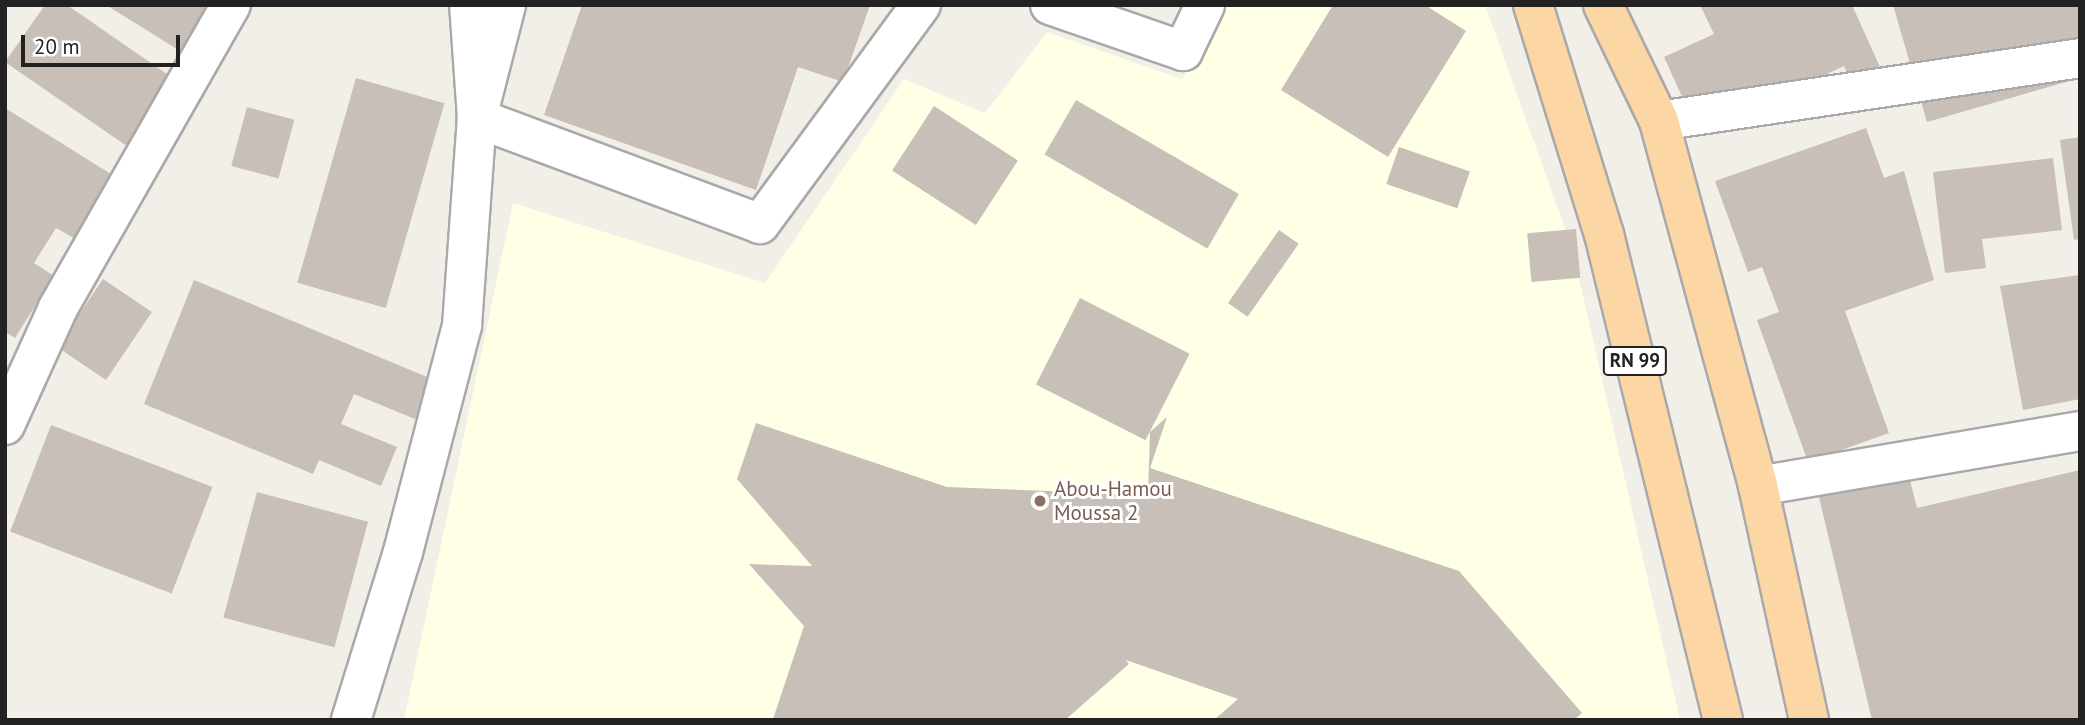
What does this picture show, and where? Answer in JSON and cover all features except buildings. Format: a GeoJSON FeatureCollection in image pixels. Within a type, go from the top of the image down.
{"type":"FeatureCollection","features":[{"type":"Feature","properties":{"kind":"main road","name":"RN 99"},"geometry":{"type":"LineString","coordinates":[[1533,5],[1604,234],[1723,720]]}},
{"type":"Feature","properties":{"kind":"main road"},"geometry":{"type":"LineString","coordinates":[[1604,5],[1659,121],[1758,486],[1809,720]]}},
{"type":"Feature","properties":{"kind":"street"},"geometry":{"type":"LineString","coordinates":[[5,425],[18,365],[58,307],[231,5]]}},
{"type":"Feature","properties":{"kind":"street"},"geometry":{"type":"LineString","coordinates":[[351,720],[403,552],[462,326],[477,118],[469,5]]}},
{"type":"Feature","properties":{"kind":"street"},"geometry":{"type":"LineString","coordinates":[[477,118],[506,5]]}},
{"type":"Feature","properties":{"kind":"street"},"geometry":{"type":"LineString","coordinates":[[477,118],[760,224],[921,5]]}},
{"type":"Feature","properties":{"kind":"street"},"geometry":{"type":"LineString","coordinates":[[1049,5],[1183,51],[1206,5]]}},
{"type":"Feature","properties":{"kind":"street"},"geometry":{"type":"LineString","coordinates":[[1659,121],[2080,58]]}},
{"type":"Feature","properties":{"kind":"street"},"geometry":{"type":"LineString","coordinates":[[1758,486],[2080,431]]}},
{"type":"Feature","properties":{"kind":"shaded area","name":"Abou-Hamou Moussa 2"},"geometry":{"type":"Polygon","coordinates":[[[1220,5],[1485,5],[1572,248],[1680,720],[404,720],[513,203],[765,283],[904,79],[985,113],[1047,32],[1182,79],[1220,5]]]}},
{"type":"Feature","properties":{"kind":"place","name":"Abou-Hamou Moussa 2"},"geometry":{"type":"Point","coordinates":[1040,501]}}]}
